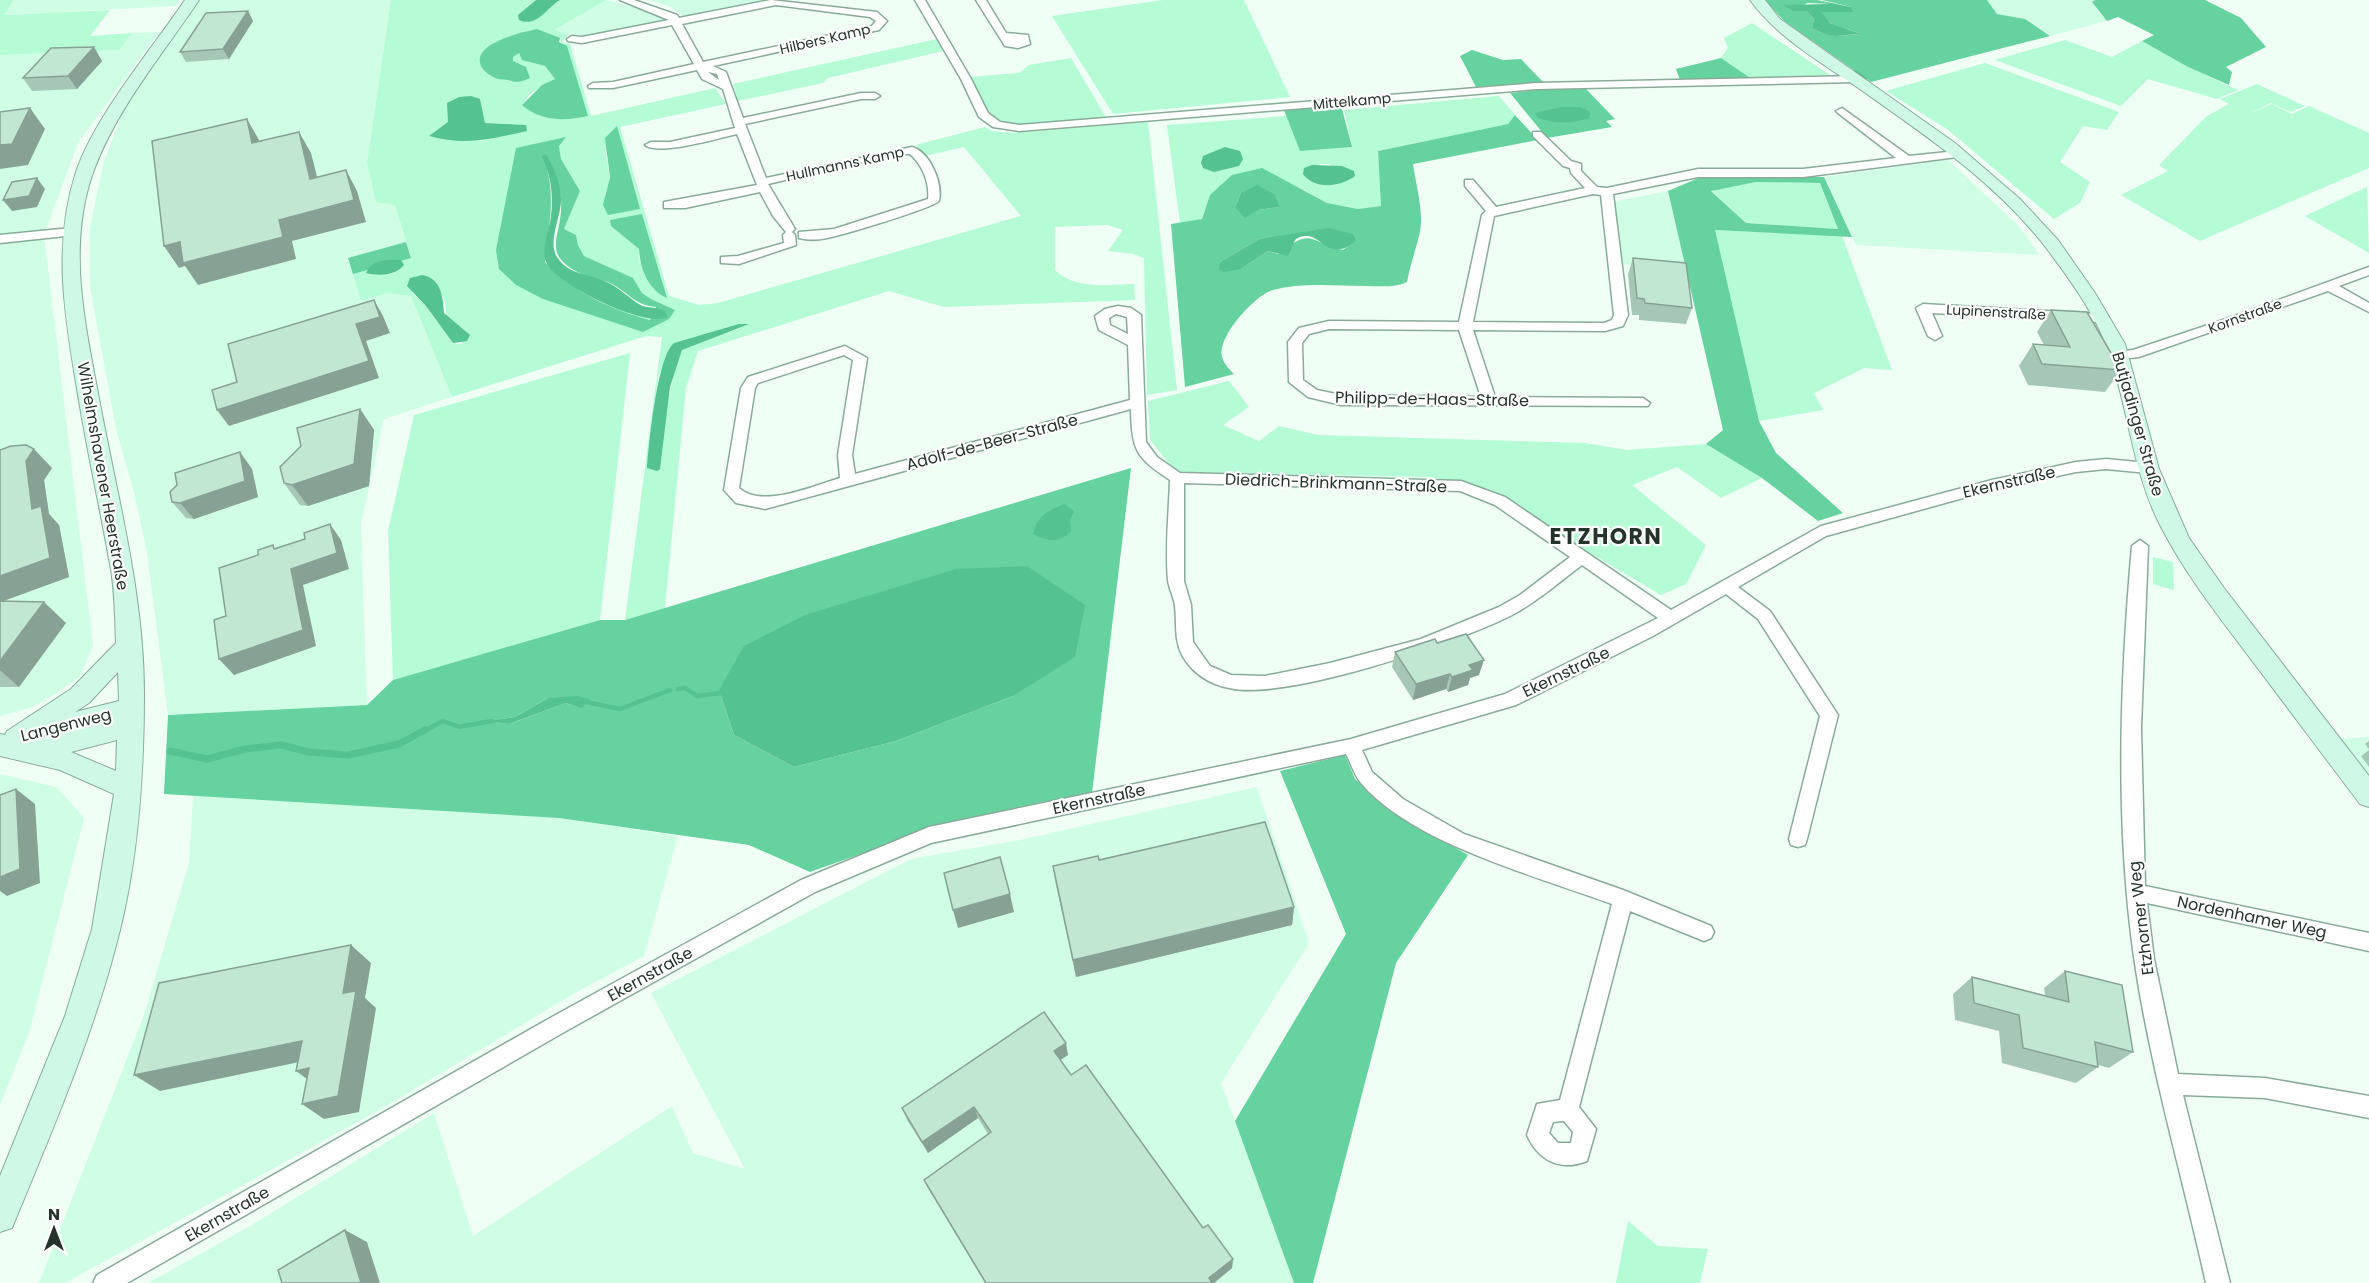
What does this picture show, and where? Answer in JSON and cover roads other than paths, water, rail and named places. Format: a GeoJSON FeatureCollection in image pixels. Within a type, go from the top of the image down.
{"type":"FeatureCollection","features":[{"type":"Feature","properties":{"kind":"street","name":"Wilhelmshavener Heerstraße"},"geometry":{"type":"LineString","coordinates":[[0,1216],[87,994],[106,929],[120,860],[128,789],[131,717],[129,645],[123,573],[102,474],[76,326],[70,271],[71,232],[85,172],[105,128],[192,0]]}},
{"type":"Feature","properties":{"kind":"street"},"geometry":{"type":"LineString","coordinates":[[626,0],[663,12],[678,21],[706,76],[715,84],[728,88],[764,185],[778,217],[789,232],[790,246],[739,260],[725,260]]}},
{"type":"Feature","properties":{"kind":"street","name":"Mittelkamp"},"geometry":{"type":"LineString","coordinates":[[920,0],[983,116],[997,125],[1019,128],[1537,86],[1856,79]]}},
{"type":"Feature","properties":{"kind":"street"},"geometry":{"type":"LineString","coordinates":[[981,0],[1002,36],[1008,39]]}},
{"type":"Feature","properties":{"kind":"street","name":"Butjadinger Straße"},"geometry":{"type":"LineString","coordinates":[[1757,0],[1775,22],[1957,154],[2044,234],[2099,318],[2120,355],[2148,468],[2162,506],[2204,579],[2369,796]]}},
{"type":"Feature","properties":{"kind":"street","name":"Hilbers Kamp"},"geometry":{"type":"LineString","coordinates":[[678,21],[783,2],[873,14],[882,21],[875,28],[700,66]]}},
{"type":"Feature","properties":{"kind":"street"},"geometry":{"type":"LineString","coordinates":[[572,39],[582,40],[678,21]]}},
{"type":"Feature","properties":{"kind":"street"},"geometry":{"type":"LineString","coordinates":[[593,86],[613,85],[700,66]]}},
{"type":"Feature","properties":{"kind":"street"},"geometry":{"type":"LineString","coordinates":[[651,145],[670,145],[861,96],[875,96]]}},
{"type":"Feature","properties":{"kind":"street"},"geometry":{"type":"LineString","coordinates":[[1842,111],[1906,160]]}},
{"type":"Feature","properties":{"kind":"street"},"geometry":{"type":"LineString","coordinates":[[1537,134],[1567,164],[1577,166],[1575,171],[1593,190]]}},
{"type":"Feature","properties":{"kind":"street","name":"Hullmanns Kamp"},"geometry":{"type":"LineString","coordinates":[[764,185],[898,151],[912,150],[920,156],[935,191],[933,201],[837,232],[824,235],[803,235],[807,231],[803,226],[789,232]]}},
{"type":"Feature","properties":{"kind":"street"},"geometry":{"type":"LineString","coordinates":[[1489,400],[1465,327],[1488,215],[1493,211],[1593,190],[1607,192],[1698,173],[1803,173],[1957,154]]}},
{"type":"Feature","properties":{"kind":"street"},"geometry":{"type":"LineString","coordinates":[[1469,183],[1493,211]]}},
{"type":"Feature","properties":{"kind":"street"},"geometry":{"type":"LineString","coordinates":[[668,205],[686,204],[764,185]]}},
{"type":"Feature","properties":{"kind":"street"},"geometry":{"type":"LineString","coordinates":[[1465,327],[1605,327],[1618,323],[1622,315],[1616,285],[1607,192]]}},
{"type":"Feature","properties":{"kind":"street"},"geometry":{"type":"LineString","coordinates":[[0,239],[71,232]]}},
{"type":"Feature","properties":{"kind":"street","name":"Kornstraße"},"geometry":{"type":"LineString","coordinates":[[2120,355],[2134,354],[2234,321],[2369,271]]}},
{"type":"Feature","properties":{"kind":"street"},"geometry":{"type":"LineString","coordinates":[[2327,285],[2369,308]]}},
{"type":"Feature","properties":{"kind":"street","name":"Lupinenstraße"},"geometry":{"type":"LineString","coordinates":[[1935,336],[1923,308],[2099,318]]}},
{"type":"Feature","properties":{"kind":"street","name":"Philipp-de-Haas-Straße"},"geometry":{"type":"LineString","coordinates":[[1465,327],[1329,325],[1304,331],[1295,342],[1296,382],[1313,394],[1341,400],[1643,403]]}},
{"type":"Feature","properties":{"kind":"street"},"geometry":{"type":"LineString","coordinates":[[1134,342],[1139,442],[1152,461],[1177,478],[1176,581],[1183,604],[1185,642],[1189,652],[1204,671],[1230,682],[1247,684],[1275,681],[1330,670],[1425,644],[1505,611],[1526,599],[1582,557]]}},
{"type":"Feature","properties":{"kind":"street","name":"Adolf-de-Beer-Straße"},"geometry":{"type":"LineString","coordinates":[[848,481],[845,455],[860,358],[845,350],[753,380],[748,388],[730,490],[741,499],[765,504],[1137,403]]}},
{"type":"Feature","properties":{"kind":"street","name":"Ekernstraße"},"geometry":{"type":"LineString","coordinates":[[105,1283],[559,1024],[808,886],[870,858],[929,835],[1351,746],[1510,700],[1647,632],[1800,542],[1844,524],[1992,484],[2076,466],[2106,464],[2148,468]]}},
{"type":"Feature","properties":{"kind":"street","name":"Diedrich-Brinkmann-Straße"},"geometry":{"type":"LineString","coordinates":[[1177,478],[1461,486],[1500,501],[1670,618]]}},
{"type":"Feature","properties":{"kind":"street","name":"Etzhorner Weg"},"geometry":{"type":"LineString","coordinates":[[2140,546],[2135,607],[2132,782],[2135,892],[2145,966],[2168,1084],[2218,1283]]}},
{"type":"Feature","properties":{"kind":"street"},"geometry":{"type":"LineString","coordinates":[[1726,586],[1764,615],[1829,715],[1798,839]]}},
{"type":"Feature","properties":{"kind":"street"},"geometry":{"type":"LineString","coordinates":[[13,744],[80,696],[129,645]]}},
{"type":"Feature","properties":{"kind":"street","name":"Langenweg"},"geometry":{"type":"LineString","coordinates":[[13,744],[131,717]]}},
{"type":"Feature","properties":{"kind":"street","name":"Langenweg"},"geometry":{"type":"LineString","coordinates":[[13,744],[96,772],[128,789]]}},
{"type":"Feature","properties":{"kind":"street"},"geometry":{"type":"LineString","coordinates":[[1351,746],[1366,777],[1397,806],[1458,840],[1623,899],[1704,932]]}},
{"type":"Feature","properties":{"kind":"street","name":"Nordenhamer Weg"},"geometry":{"type":"LineString","coordinates":[[2135,892],[2369,942]]}},
{"type":"Feature","properties":{"kind":"street"},"geometry":{"type":"LineString","coordinates":[[1568,1110],[1623,899]]}},
{"type":"Feature","properties":{"kind":"street"},"geometry":{"type":"LineString","coordinates":[[2168,1084],[2265,1088],[2369,1107]]}},
{"type":"Feature","properties":{"kind":"waterway"},"geometry":{"type":"LineString","coordinates":[[1855,72],[1865,79]]}},
{"type":"Feature","properties":{"kind":"waterway"},"geometry":{"type":"LineString","coordinates":[[678,689],[685,688],[697,696],[721,693]]}},
{"type":"Feature","properties":{"kind":"waterway"},"geometry":{"type":"LineString","coordinates":[[581,701],[620,709],[670,690]]}},
{"type":"Feature","properties":{"kind":"waterway"},"geometry":{"type":"LineString","coordinates":[[422,732],[443,721],[459,727],[492,721]]}},
{"type":"Feature","properties":{"kind":"waterway"},"geometry":{"type":"LineString","coordinates":[[170,751],[207,759],[245,749],[281,745],[309,752],[348,755],[399,744],[425,730]]}},
{"type":"Feature","properties":{"kind":"district","name":"ETZHORN"},"geometry":{"type":"Point","coordinates":[1606,536]}}]}
